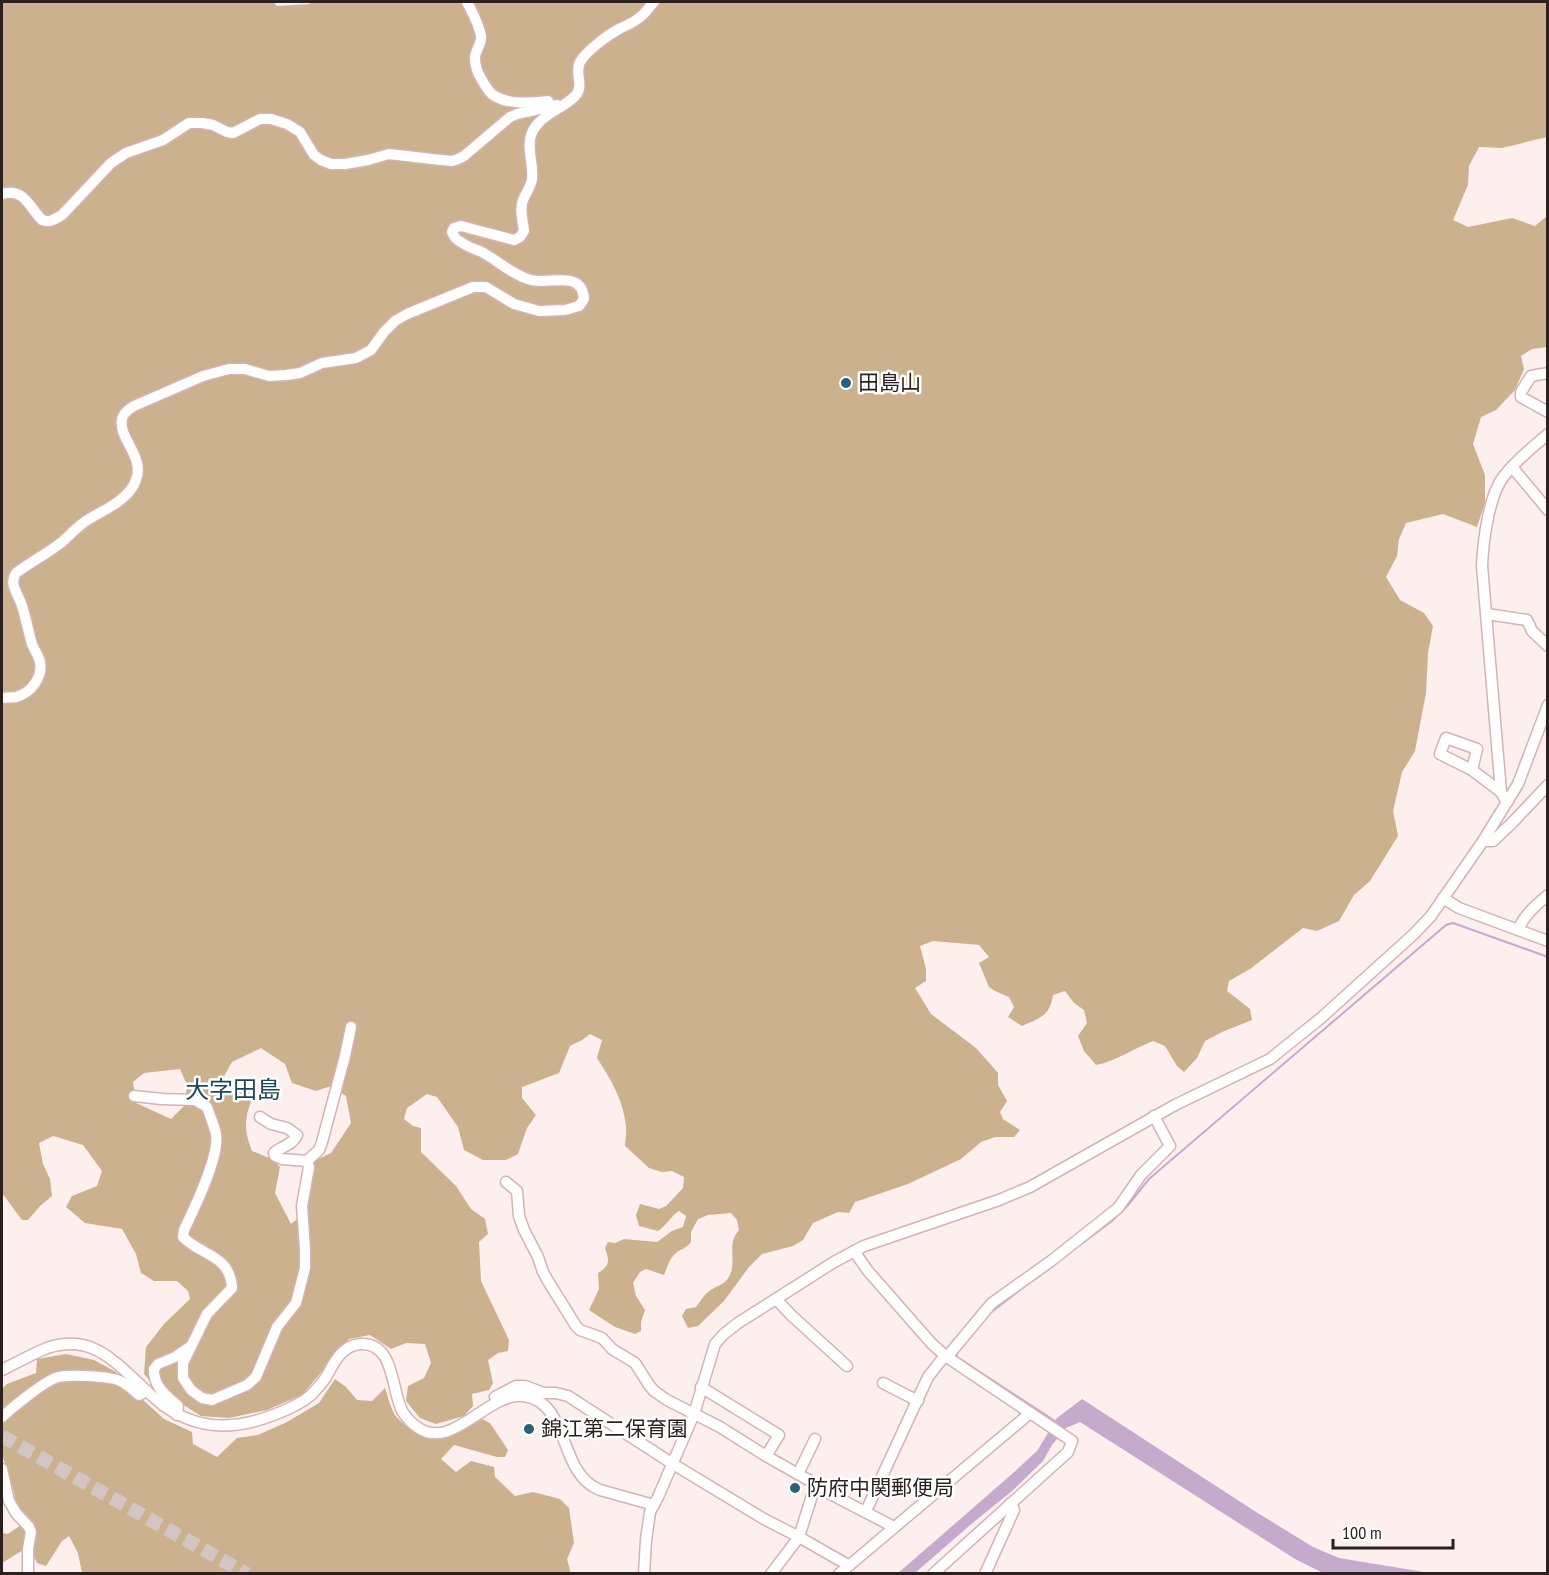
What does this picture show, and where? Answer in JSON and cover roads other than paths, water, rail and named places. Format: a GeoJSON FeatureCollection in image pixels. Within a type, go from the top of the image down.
{"type":"FeatureCollection","features":[{"type":"Feature","properties":{"kind":"street"},"geometry":{"type":"LineString","coordinates":[[467,2],[481,37],[475,61],[479,76],[489,91],[495,96],[518,102],[553,100],[563,104]]}},
{"type":"Feature","properties":{"kind":"street"},"geometry":{"type":"LineString","coordinates":[[2,194],[10,192],[23,196],[42,220],[52,221],[62,214],[111,163],[126,153],[163,140],[189,123],[213,125],[233,133],[260,119],[271,119],[300,132],[314,155],[331,164],[368,160],[388,154],[452,160],[464,156],[510,117],[563,104],[574,98],[579,93],[578,70],[585,57],[606,37],[640,17],[654,2]]}},
{"type":"Feature","properties":{"kind":"street"},"geometry":{"type":"LineString","coordinates":[[2,698],[26,693],[35,684],[40,673],[40,662],[14,587],[13,578],[16,573],[109,508],[126,495],[136,482],[139,468],[123,430],[122,419],[125,412],[204,376],[229,369],[245,369],[269,376],[286,375],[300,373],[322,363],[356,358],[371,351],[395,321],[473,287],[486,287],[514,304],[539,310],[565,310],[579,306],[584,299],[584,291],[577,284],[567,279],[541,282],[529,279],[480,251],[462,244],[452,232],[454,228],[461,226],[513,240],[520,237],[524,231],[521,212],[523,201],[532,180],[530,139],[533,128],[541,119],[561,108],[563,104]]}},
{"type":"Feature","properties":{"kind":"street"},"geometry":{"type":"LineString","coordinates":[[1548,373],[1531,376],[1521,392],[1521,397],[1548,412]]}},
{"type":"Feature","properties":{"kind":"street"},"geometry":{"type":"LineString","coordinates":[[1501,792],[1482,566],[1483,550],[1494,492],[1512,467],[1548,434]]}},
{"type":"Feature","properties":{"kind":"street"},"geometry":{"type":"LineString","coordinates":[[1512,467],[1548,510]]}},
{"type":"Feature","properties":{"kind":"street"},"geometry":{"type":"LineString","coordinates":[[1487,614],[1527,620],[1532,631],[1548,646]]}},
{"type":"Feature","properties":{"kind":"street"},"geometry":{"type":"LineString","coordinates":[[644,1574],[650,1512],[694,1414],[715,1344],[724,1334],[854,1251],[1030,1187],[1154,1116],[1270,1059],[1321,1018],[1431,916],[1483,841],[1518,784],[1548,705]]}},
{"type":"Feature","properties":{"kind":"street"},"geometry":{"type":"LineString","coordinates":[[1472,770],[1501,792],[1508,801]]}},
{"type":"Feature","properties":{"kind":"street"},"geometry":{"type":"LineString","coordinates":[[1483,841],[1492,842],[1548,785]]}},
{"type":"Feature","properties":{"kind":"street"},"geometry":{"type":"LineString","coordinates":[[1518,930],[1521,922],[1548,895]]}},
{"type":"Feature","properties":{"kind":"street"},"geometry":{"type":"LineString","coordinates":[[1443,898],[1459,908],[1548,941]]}},
{"type":"Feature","properties":{"kind":"street"},"geometry":{"type":"LineString","coordinates":[[260,1118],[271,1124],[287,1128],[297,1135],[289,1145],[276,1151],[275,1156],[282,1159],[307,1161],[319,1150],[351,1027]]}},
{"type":"Feature","properties":{"kind":"street"},"geometry":{"type":"LineString","coordinates":[[134,1096],[162,1100],[195,1100],[207,1107],[217,1136],[214,1156],[183,1230],[183,1237],[188,1243],[211,1254],[225,1267],[232,1278],[232,1288],[207,1314],[183,1364],[183,1378],[191,1390],[202,1398],[212,1400],[247,1385],[256,1377],[277,1327],[296,1303],[304,1268],[302,1206],[309,1167],[307,1161]]}},
{"type":"Feature","properties":{"kind":"street"},"geometry":{"type":"LineString","coordinates":[[866,1511],[928,1377],[943,1358],[947,1358],[992,1304],[1052,1261],[1118,1208],[1141,1175],[1170,1146],[1154,1116]]}},
{"type":"Feature","properties":{"kind":"street"},"geometry":{"type":"LineString","coordinates":[[506,1182],[518,1191],[519,1216],[543,1272],[580,1330],[602,1338],[612,1349],[635,1363],[654,1391],[667,1400],[720,1427],[812,1482],[815,1486],[894,1527]]}},
{"type":"Feature","properties":{"kind":"street"},"geometry":{"type":"LineString","coordinates":[[854,1251],[868,1271],[947,1358],[1072,1441],[1068,1452],[933,1574]]}},
{"type":"Feature","properties":{"kind":"street"},"geometry":{"type":"LineString","coordinates":[[776,1299],[847,1366]]}},
{"type":"Feature","properties":{"kind":"street"},"geometry":{"type":"LineString","coordinates":[[2,1370],[47,1348],[70,1344],[93,1347],[115,1361],[177,1415],[200,1423],[240,1425],[270,1417],[298,1405],[325,1380],[341,1353],[353,1345],[371,1345],[382,1353],[389,1364],[401,1409],[418,1429],[431,1434],[446,1432],[508,1397],[524,1396],[537,1400],[554,1418],[577,1472],[583,1480],[600,1490],[654,1505]]}},
{"type":"Feature","properties":{"kind":"street"},"geometry":{"type":"LineString","coordinates":[[177,1415],[178,1406],[162,1392],[155,1382],[154,1368],[190,1347]]}},
{"type":"Feature","properties":{"kind":"street"},"geometry":{"type":"LineString","coordinates":[[2,1417],[53,1379],[61,1377],[82,1376],[118,1380],[140,1395],[147,1391]]}},
{"type":"Feature","properties":{"kind":"street"},"geometry":{"type":"LineString","coordinates":[[884,1383],[918,1401]]}},
{"type":"Feature","properties":{"kind":"street"},"geometry":{"type":"LineString","coordinates":[[477,1415],[476,1409],[516,1386],[568,1396],[617,1430],[764,1519],[799,1536],[848,1565]]}},
{"type":"Feature","properties":{"kind":"street"},"geometry":{"type":"LineString","coordinates":[[701,1388],[779,1435],[766,1456]]}},
{"type":"Feature","properties":{"kind":"street"},"geometry":{"type":"LineString","coordinates":[[839,1574],[1029,1414]]}},
{"type":"Feature","properties":{"kind":"street"},"geometry":{"type":"LineString","coordinates":[[798,1474],[815,1439]]}},
{"type":"Feature","properties":{"kind":"street"},"geometry":{"type":"LineString","coordinates":[[2,1470],[9,1501],[31,1532],[28,1574]]}},
{"type":"Feature","properties":{"kind":"street"},"geometry":{"type":"LineString","coordinates":[[771,1574],[799,1536],[815,1486]]}},
{"type":"Feature","properties":{"kind":"street"},"geometry":{"type":"LineString","coordinates":[[985,1574],[1014,1510],[1011,1503]]}},
{"type":"Feature","properties":{"kind":"waterway"},"geometry":{"type":"LineString","coordinates":[[1080,1245],[1112,1221],[1149,1179],[1446,925],[1453,923],[1548,957]]}},
{"type":"Feature","properties":{"kind":"waterway"},"geometry":{"type":"LineString","coordinates":[[989,1314],[1025,1286]]}},
{"type":"Feature","properties":{"kind":"waterway"},"geometry":{"type":"LineString","coordinates":[[959,1350],[957,1357],[1055,1421]]}},
{"type":"Feature","properties":{"kind":"tunnel"},"geometry":{"type":"LineString","coordinates":[[2,1436],[247,1574]]}},
{"type":"Feature","properties":{"kind":"place","name":"田島山"},"geometry":{"type":"Point","coordinates":[846,383]}},
{"type":"Feature","properties":{"kind":"place","name":"錦江第二保育園"},"geometry":{"type":"Point","coordinates":[529,1429]}},
{"type":"Feature","properties":{"kind":"place","name":"防府中関郵便局"},"geometry":{"type":"Point","coordinates":[795,1488]}},
{"type":"Feature","properties":{"kind":"district","name":"大字田島"},"geometry":{"type":"Point","coordinates":[233,1090]}}]}
